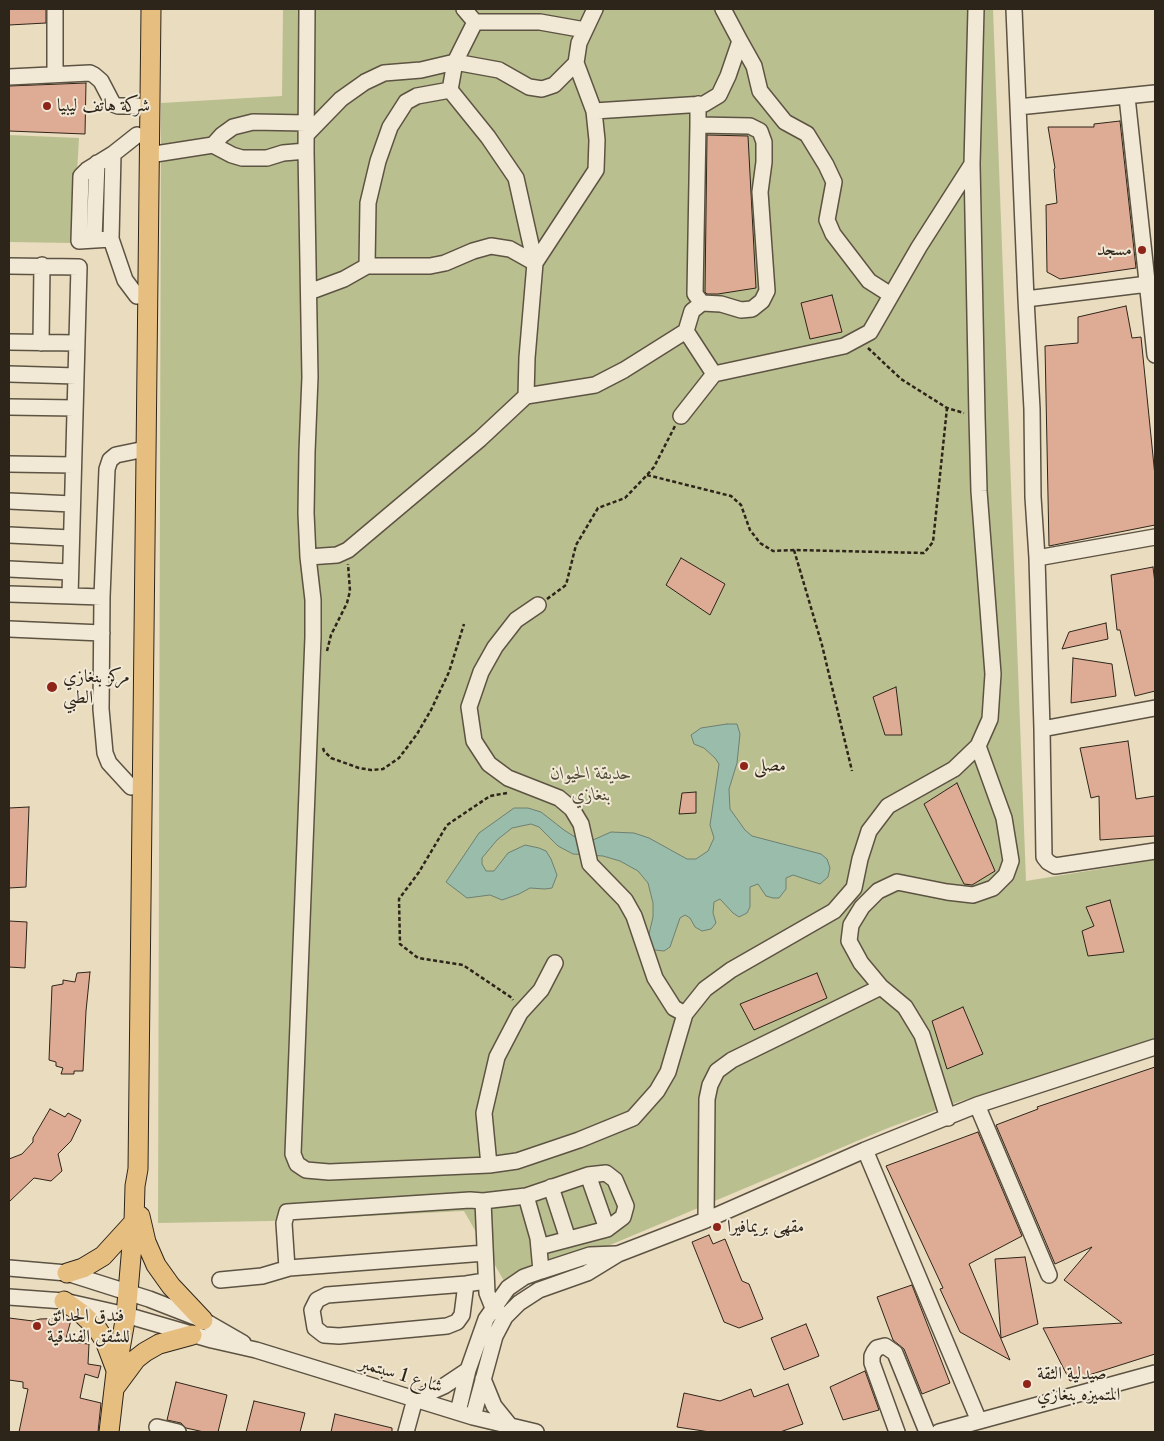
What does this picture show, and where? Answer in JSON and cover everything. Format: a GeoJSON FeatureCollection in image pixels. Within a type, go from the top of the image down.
{"type":"FeatureCollection","features":[{"type":"Feature","properties":{"kind":"main road"},"geometry":{"type":"LineString","coordinates":[[134,1030],[139,450],[137,134],[140,9]]}},
{"type":"Feature","properties":{"kind":"main road"},"geometry":{"type":"LineString","coordinates":[[109,1432],[126,1315],[138,1169],[131,787],[139,450],[148,375],[148,155],[151,9]]}},
{"type":"Feature","properties":{"kind":"main road"},"geometry":{"type":"LineString","coordinates":[[116,1380],[145,1352],[197,1327],[156,1265],[146,1242],[135,1192]]}},
{"type":"Feature","properties":{"kind":"main road"},"geometry":{"type":"LineString","coordinates":[[67,1274],[83,1268],[103,1256],[134,1222]]}},
{"type":"Feature","properties":{"kind":"main road"},"geometry":{"type":"LineString","coordinates":[[64,1301],[82,1314],[96,1328],[105,1341],[116,1380]]}},
{"type":"Feature","properties":{"kind":"street"},"geometry":{"type":"LineString","coordinates":[[55,9],[55,74]]}},
{"type":"Feature","properties":{"kind":"street"},"geometry":{"type":"LineString","coordinates":[[307,9],[306,151],[310,292],[310,377],[306,452],[308,558],[313,600],[313,637],[293,1154],[297,1164],[306,1170],[328,1172],[489,1165],[517,1161],[579,1140],[633,1118],[657,1091],[668,1072],[685,1014],[705,990],[731,970],[834,912],[854,888],[860,859],[869,831],[888,806],[954,769],[978,746],[990,719],[993,674],[980,491],[977,417],[972,164],[976,9]]}},
{"type":"Feature","properties":{"kind":"street"},"geometry":{"type":"LineString","coordinates":[[464,9],[475,22],[540,22],[585,30]]}},
{"type":"Feature","properties":{"kind":"street"},"geometry":{"type":"LineString","coordinates":[[535,263],[596,170],[597,140],[594,111],[576,63],[579,43],[595,9]]}},
{"type":"Feature","properties":{"kind":"street"},"geometry":{"type":"LineString","coordinates":[[723,9],[754,66],[760,91],[785,122],[807,134],[826,165],[834,182],[827,220],[833,234],[869,281],[891,295]]}},
{"type":"Feature","properties":{"kind":"street"},"geometry":{"type":"LineString","coordinates":[[1014,9],[1032,409],[1044,857],[1055,866],[1155,851]]}},
{"type":"Feature","properties":{"kind":"street"},"geometry":{"type":"LineString","coordinates":[[475,22],[455,62],[450,90],[488,137],[516,178],[535,263],[527,358],[526,396]]}},
{"type":"Feature","properties":{"kind":"street"},"geometry":{"type":"LineString","coordinates":[[594,111],[704,104],[719,95],[728,76],[740,41]]}},
{"type":"Feature","properties":{"kind":"street"},"geometry":{"type":"LineString","coordinates":[[213,145],[222,134],[233,127],[253,122],[306,129],[341,99],[365,82],[384,73],[421,70],[455,62],[499,70],[529,87],[542,89],[554,85],[576,63]]}},
{"type":"Feature","properties":{"kind":"street"},"geometry":{"type":"LineString","coordinates":[[9,77],[90,73],[101,81],[113,104],[118,106],[138,106]]}},
{"type":"Feature","properties":{"kind":"street"},"geometry":{"type":"LineString","coordinates":[[367,266],[368,203],[378,161],[390,127],[406,102],[417,96],[450,90]]}},
{"type":"Feature","properties":{"kind":"street"},"geometry":{"type":"LineString","coordinates":[[1018,107],[1155,93]]}},
{"type":"Feature","properties":{"kind":"street"},"geometry":{"type":"LineString","coordinates":[[1127,97],[1149,240],[1148,284],[1155,355]]}},
{"type":"Feature","properties":{"kind":"street"},"geometry":{"type":"LineString","coordinates":[[698,104],[695,294],[702,303]]}},
{"type":"Feature","properties":{"kind":"street"},"geometry":{"type":"LineString","coordinates":[[308,558],[336,555],[348,550],[480,439],[526,396],[595,385],[624,370],[686,331],[692,311],[702,303],[721,304],[741,310],[752,309],[762,300],[767,291],[760,192],[764,162],[764,142],[760,131],[750,126],[698,125]]}},
{"type":"Feature","properties":{"kind":"street"},"geometry":{"type":"LineString","coordinates":[[111,240],[79,241],[81,176],[137,134]]}},
{"type":"Feature","properties":{"kind":"street"},"geometry":{"type":"LineString","coordinates":[[148,155],[213,145],[242,158],[267,158],[282,153],[306,151]]}},
{"type":"Feature","properties":{"kind":"street"},"geometry":{"type":"LineString","coordinates":[[112,154],[111,240],[125,280],[137,296]]}},
{"type":"Feature","properties":{"kind":"street"},"geometry":{"type":"LineString","coordinates":[[681,416],[714,374],[844,346],[870,332],[919,247],[972,164]]}},
{"type":"Feature","properties":{"kind":"street"},"geometry":{"type":"LineString","coordinates":[[310,292],[344,279],[367,266],[430,266],[445,263],[473,251],[491,246],[510,249],[535,263]]}},
{"type":"Feature","properties":{"kind":"street"},"geometry":{"type":"LineString","coordinates":[[41,342],[42,265]]}},
{"type":"Feature","properties":{"kind":"street"},"geometry":{"type":"LineString","coordinates":[[9,266],[79,267],[70,596]]}},
{"type":"Feature","properties":{"kind":"street"},"geometry":{"type":"LineString","coordinates":[[1026,299],[1148,284]]}},
{"type":"Feature","properties":{"kind":"street"},"geometry":{"type":"LineString","coordinates":[[686,331],[714,374]]}},
{"type":"Feature","properties":{"kind":"street"},"geometry":{"type":"LineString","coordinates":[[9,342],[76,343]]}},
{"type":"Feature","properties":{"kind":"street"},"geometry":{"type":"LineString","coordinates":[[9,374],[76,376]]}},
{"type":"Feature","properties":{"kind":"street"},"geometry":{"type":"LineString","coordinates":[[9,407],[75,408]]}},
{"type":"Feature","properties":{"kind":"street"},"geometry":{"type":"LineString","coordinates":[[131,787],[109,763],[105,752],[101,708],[102,597],[107,469],[110,460],[116,455],[139,450]]}},
{"type":"Feature","properties":{"kind":"street"},"geometry":{"type":"LineString","coordinates":[[9,464],[73,466]]}},
{"type":"Feature","properties":{"kind":"street"},"geometry":{"type":"LineString","coordinates":[[9,501],[72,504]]}},
{"type":"Feature","properties":{"kind":"street"},"geometry":{"type":"LineString","coordinates":[[9,535],[71,538]]}},
{"type":"Feature","properties":{"kind":"street"},"geometry":{"type":"LineString","coordinates":[[1037,558],[1155,537]]}},
{"type":"Feature","properties":{"kind":"street"},"geometry":{"type":"LineString","coordinates":[[9,569],[70,572]]}},
{"type":"Feature","properties":{"kind":"street"},"geometry":{"type":"LineString","coordinates":[[9,594],[102,597]]}},
{"type":"Feature","properties":{"kind":"street"},"geometry":{"type":"LineString","coordinates":[[538,605],[516,620],[495,647],[481,672],[469,707],[474,741],[489,764],[508,778],[558,798],[572,808],[583,832],[589,859],[595,870],[625,900],[634,916],[655,978],[674,1008],[685,1014]]}},
{"type":"Feature","properties":{"kind":"street"},"geometry":{"type":"LineString","coordinates":[[9,628],[102,632]]}},
{"type":"Feature","properties":{"kind":"street"},"geometry":{"type":"LineString","coordinates":[[1042,729],[1155,708]]}},
{"type":"Feature","properties":{"kind":"street"},"geometry":{"type":"LineString","coordinates":[[948,1118],[922,1035],[905,1007],[881,987],[861,963],[849,940],[851,926],[862,907],[878,891],[897,882],[972,895],[993,888],[1006,875],[1012,861],[1004,818],[978,746]]}},
{"type":"Feature","properties":{"kind":"street"},"geometry":{"type":"LineString","coordinates":[[489,1165],[484,1112],[497,1057],[520,1014],[540,990],[555,962]]}},
{"type":"Feature","properties":{"kind":"street"},"geometry":{"type":"LineString","coordinates":[[706,1220],[708,1099],[710,1085],[717,1071],[732,1060],[881,987]]}},
{"type":"Feature","properties":{"kind":"street"},"geometry":{"type":"LineString","coordinates":[[458,1412],[468,1370],[486,1319],[519,1303],[539,1290],[587,1273],[618,1254],[706,1220],[865,1150],[977,1106],[1155,1047]]}},
{"type":"Feature","properties":{"kind":"street"},"geometry":{"type":"LineString","coordinates":[[977,1106],[1049,1275]]}},
{"type":"Feature","properties":{"kind":"street"},"geometry":{"type":"LineString","coordinates":[[865,1150],[979,1421]]}},
{"type":"Feature","properties":{"kind":"street"},"geometry":{"type":"LineString","coordinates":[[287,1268],[284,1223],[287,1212],[483,1201],[526,1196],[588,1175],[606,1173],[615,1180],[626,1206],[623,1217],[607,1229],[539,1247]]}},
{"type":"Feature","properties":{"kind":"street"},"geometry":{"type":"LineString","coordinates":[[588,1175],[607,1229]]}},
{"type":"Feature","properties":{"kind":"street"},"geometry":{"type":"LineString","coordinates":[[551,1187],[568,1239]]}},
{"type":"Feature","properties":{"kind":"street"},"geometry":{"type":"LineString","coordinates":[[526,1196],[539,1247],[541,1271]]}},
{"type":"Feature","properties":{"kind":"street"},"geometry":{"type":"LineString","coordinates":[[483,1201],[485,1281],[487,1293],[499,1313]]}},
{"type":"Feature","properties":{"kind":"street"},"geometry":{"type":"LineString","coordinates":[[220,1280],[262,1276],[287,1268],[485,1253]]}},
{"type":"Feature","properties":{"kind":"street"},"geometry":{"type":"LineString","coordinates":[[473,1417],[495,1336],[499,1313],[508,1288],[524,1277],[590,1255],[618,1254]]}},
{"type":"Feature","properties":{"kind":"street","name":"شارع 1 سبتمبر"},"geometry":{"type":"LineString","coordinates":[[9,1268],[67,1274],[128,1292],[167,1305],[197,1327]]}},
{"type":"Feature","properties":{"kind":"street"},"geometry":{"type":"LineString","coordinates":[[466,1284],[462,1315],[457,1322],[447,1326],[339,1336],[324,1335],[315,1328],[312,1310],[317,1300],[327,1295],[485,1281]]}},
{"type":"Feature","properties":{"kind":"street","name":"شارع 1 سبتمبر"},"geometry":{"type":"LineString","coordinates":[[9,1297],[64,1301],[126,1315],[197,1327],[256,1350],[511,1430],[536,1432]]}},
{"type":"Feature","properties":{"kind":"street"},"geometry":{"type":"LineString","coordinates":[[897,1432],[872,1363],[874,1352],[877,1348],[885,1346],[895,1354],[927,1432]]}},
{"type":"Feature","properties":{"kind":"street"},"geometry":{"type":"LineString","coordinates":[[406,1432],[415,1399],[444,1386],[468,1370]]}},
{"type":"Feature","properties":{"kind":"street"},"geometry":{"type":"LineString","coordinates":[[939,1432],[1155,1372]]}},
{"type":"Feature","properties":{"kind":"street"},"geometry":{"type":"LineString","coordinates":[[483,1379],[494,1406],[511,1430]]}},
{"type":"Feature","properties":{"kind":"street"},"geometry":{"type":"LineString","coordinates":[[157,1427],[178,1432]]}},
{"type":"Feature","properties":{"kind":"path"},"geometry":{"type":"LineString","coordinates":[[858,338],[901,379],[947,408],[977,417]]}},
{"type":"Feature","properties":{"kind":"path"},"geometry":{"type":"LineString","coordinates":[[647,475],[731,496],[741,505],[750,530],[760,543],[773,551],[924,553],[932,542],[947,408]]}},
{"type":"Feature","properties":{"kind":"path"},"geometry":{"type":"LineString","coordinates":[[538,605],[566,586],[576,545],[598,508],[626,498],[647,475],[654,467],[681,416]]}},
{"type":"Feature","properties":{"kind":"path"},"geometry":{"type":"LineString","coordinates":[[325,659],[331,635],[347,603],[350,591],[348,550]]}},
{"type":"Feature","properties":{"kind":"path"},"geometry":{"type":"LineString","coordinates":[[794,550],[822,646],[852,771]]}},
{"type":"Feature","properties":{"kind":"path"},"geometry":{"type":"LineString","coordinates":[[322,742],[324,751],[332,758],[359,768],[383,769],[399,758],[417,734],[431,710],[449,672],[464,624]]}},
{"type":"Feature","properties":{"kind":"path"},"geometry":{"type":"LineString","coordinates":[[507,793],[490,796],[447,825],[419,872],[399,899],[400,944],[418,958],[463,965],[512,998],[520,1014]]}},
{"type":"Feature","properties":{"kind":"green space","name":"حديقة الحيوان بنغازي"},"geometry":{"type":"Polygon","coordinates":[[[283,9],[993,9],[1026,881],[1155,860],[1155,1038],[961,1101],[888,1128],[508,1288],[464,1211],[270,1221],[158,1223],[161,103],[282,96],[283,9]]]}},
{"type":"Feature","properties":{"kind":"green space"},"geometry":{"type":"Polygon","coordinates":[[[9,135],[79,138],[73,243],[9,242],[9,135]]]}},
{"type":"Feature","properties":{"kind":"shaded area"},"geometry":{"type":"Polygon","coordinates":[[[737,724],[740,734],[737,763],[729,789],[730,809],[745,830],[752,836],[821,854],[827,859],[830,868],[828,877],[820,884],[793,875],[786,878],[786,889],[779,898],[766,896],[758,884],[750,887],[750,907],[747,913],[739,917],[720,899],[714,902],[713,913],[716,923],[711,929],[702,931],[695,927],[690,918],[685,915],[680,918],[670,947],[664,951],[655,950],[650,945],[649,934],[653,917],[653,903],[648,883],[638,871],[620,861],[603,856],[573,854],[558,846],[539,827],[531,824],[512,828],[497,840],[482,858],[482,864],[486,871],[494,871],[508,853],[525,845],[539,848],[546,851],[557,875],[552,888],[530,888],[502,900],[490,895],[467,898],[446,882],[479,833],[514,808],[528,808],[541,812],[578,839],[593,840],[611,832],[634,833],[649,838],[687,859],[696,859],[708,851],[714,838],[710,825],[719,764],[704,748],[694,744],[691,735],[701,728],[737,724]]]}},
{"type":"Feature","properties":{"kind":"building"},"geometry":{"type":"Polygon","coordinates":[[[9,9],[46,9],[46,23],[9,25],[9,9]]]}},
{"type":"Feature","properties":{"kind":"building","name":"شركة هاتف ليبيا"},"geometry":{"type":"Polygon","coordinates":[[[86,83],[85,134],[9,131],[9,86],[86,83]]]}},
{"type":"Feature","properties":{"kind":"building"},"geometry":{"type":"Polygon","coordinates":[[[1120,121],[1136,268],[1060,279],[1047,272],[1046,205],[1057,203],[1055,168],[1048,127],[1094,127],[1094,124],[1120,121]]]}},
{"type":"Feature","properties":{"kind":"building"},"geometry":{"type":"Polygon","coordinates":[[[707,135],[748,136],[756,288],[718,294],[707,294],[705,292],[707,135]]]}},
{"type":"Feature","properties":{"kind":"building"},"geometry":{"type":"Polygon","coordinates":[[[832,295],[842,332],[810,339],[801,303],[832,295]]]}},
{"type":"Feature","properties":{"kind":"building"},"geometry":{"type":"Polygon","coordinates":[[[1126,306],[1132,338],[1141,337],[1155,476],[1155,525],[1049,546],[1045,346],[1078,343],[1078,317],[1126,306]]]}},
{"type":"Feature","properties":{"kind":"building"},"geometry":{"type":"Polygon","coordinates":[[[681,558],[725,584],[710,615],[666,585],[681,558]]]}},
{"type":"Feature","properties":{"kind":"building"},"geometry":{"type":"Polygon","coordinates":[[[1153,567],[1155,583],[1155,691],[1135,696],[1120,630],[1117,630],[1111,575],[1153,567]]]}},
{"type":"Feature","properties":{"kind":"building"},"geometry":{"type":"Polygon","coordinates":[[[1106,623],[1108,639],[1062,649],[1069,632],[1106,623]]]}},
{"type":"Feature","properties":{"kind":"building"},"geometry":{"type":"Polygon","coordinates":[[[1073,658],[1112,664],[1116,696],[1071,703],[1073,658]]]}},
{"type":"Feature","properties":{"kind":"building"},"geometry":{"type":"Polygon","coordinates":[[[896,687],[902,735],[885,735],[873,697],[896,687]]]}},
{"type":"Feature","properties":{"kind":"building"},"geometry":{"type":"Polygon","coordinates":[[[1128,741],[1136,799],[1155,796],[1155,836],[1100,840],[1099,796],[1091,798],[1080,748],[1128,741]]]}},
{"type":"Feature","properties":{"kind":"building"},"geometry":{"type":"Polygon","coordinates":[[[957,783],[995,871],[972,885],[964,884],[924,804],[957,783]]]}},
{"type":"Feature","properties":{"kind":"building"},"geometry":{"type":"Polygon","coordinates":[[[696,792],[696,813],[679,814],[682,793],[696,792]]]}},
{"type":"Feature","properties":{"kind":"building"},"geometry":{"type":"Polygon","coordinates":[[[29,807],[26,887],[9,888],[9,808],[29,807]]]}},
{"type":"Feature","properties":{"kind":"building"},"geometry":{"type":"Polygon","coordinates":[[[1110,900],[1124,952],[1088,956],[1082,931],[1094,926],[1086,907],[1110,900]]]}},
{"type":"Feature","properties":{"kind":"building"},"geometry":{"type":"Polygon","coordinates":[[[9,921],[27,922],[25,968],[9,967],[9,921]]]}},
{"type":"Feature","properties":{"kind":"building"},"geometry":{"type":"Polygon","coordinates":[[[90,972],[83,1071],[74,1071],[74,1074],[61,1074],[63,1068],[56,1066],[56,1062],[49,1060],[52,986],[63,984],[63,980],[75,982],[77,973],[90,972]]]}},
{"type":"Feature","properties":{"kind":"building"},"geometry":{"type":"Polygon","coordinates":[[[817,973],[827,998],[754,1030],[740,1004],[817,973]]]}},
{"type":"Feature","properties":{"kind":"building"},"geometry":{"type":"Polygon","coordinates":[[[963,1007],[983,1054],[947,1069],[932,1021],[963,1007]]]}},
{"type":"Feature","properties":{"kind":"building"},"geometry":{"type":"Polygon","coordinates":[[[1155,1067],[1155,1354],[1070,1381],[1043,1328],[1122,1323],[1064,1280],[1092,1247],[1055,1264],[996,1125],[1038,1109],[1037,1107],[1155,1067]]]}},
{"type":"Feature","properties":{"kind":"building"},"geometry":{"type":"Polygon","coordinates":[[[50,1109],[65,1117],[68,1113],[81,1120],[71,1141],[58,1154],[62,1171],[51,1181],[34,1178],[9,1202],[9,1159],[22,1154],[33,1142],[33,1138],[50,1109]]]}},
{"type":"Feature","properties":{"kind":"building"},"geometry":{"type":"Polygon","coordinates":[[[978,1132],[1022,1236],[969,1264],[1010,1360],[960,1332],[940,1289],[943,1288],[886,1166],[978,1132]]]}},
{"type":"Feature","properties":{"kind":"building"},"geometry":{"type":"Polygon","coordinates":[[[709,1235],[713,1244],[725,1239],[742,1281],[749,1284],[763,1319],[739,1328],[724,1322],[692,1242],[709,1235]]]}},
{"type":"Feature","properties":{"kind":"building"},"geometry":{"type":"Polygon","coordinates":[[[1025,1257],[1038,1324],[1001,1338],[995,1259],[1025,1257]]]}},
{"type":"Feature","properties":{"kind":"building"},"geometry":{"type":"Polygon","coordinates":[[[912,1285],[950,1383],[922,1394],[904,1349],[893,1340],[877,1297],[912,1285]]]}},
{"type":"Feature","properties":{"kind":"building"},"geometry":{"type":"Polygon","coordinates":[[[9,1318],[33,1321],[69,1318],[71,1320],[65,1342],[89,1344],[88,1364],[101,1366],[98,1378],[85,1374],[80,1398],[101,1403],[98,1432],[19,1432],[28,1389],[23,1388],[23,1382],[9,1380],[9,1318]]]}},
{"type":"Feature","properties":{"kind":"building"},"geometry":{"type":"Polygon","coordinates":[[[806,1324],[819,1356],[784,1370],[771,1338],[806,1324]]]}},
{"type":"Feature","properties":{"kind":"building"},"geometry":{"type":"Polygon","coordinates":[[[865,1371],[879,1410],[843,1420],[830,1387],[865,1371]]]}},
{"type":"Feature","properties":{"kind":"building"},"geometry":{"type":"Polygon","coordinates":[[[176,1382],[227,1395],[218,1432],[204,1432],[186,1428],[181,1423],[167,1420],[176,1382]]]}},
{"type":"Feature","properties":{"kind":"building"},"geometry":{"type":"Polygon","coordinates":[[[788,1384],[803,1424],[780,1432],[710,1432],[677,1427],[684,1393],[720,1401],[751,1389],[754,1397],[788,1384]]]}},
{"type":"Feature","properties":{"kind":"building"},"geometry":{"type":"Polygon","coordinates":[[[254,1401],[305,1413],[300,1432],[246,1432],[254,1401]]]}},
{"type":"Feature","properties":{"kind":"building"},"geometry":{"type":"Polygon","coordinates":[[[335,1414],[392,1428],[392,1432],[331,1432],[335,1414]]]}},
{"type":"Feature","properties":{"kind":"place","name":"شركة هاتف ليبيا"},"geometry":{"type":"Point","coordinates":[47,106]}},
{"type":"Feature","properties":{"kind":"place","name":"مسجد"},"geometry":{"type":"Point","coordinates":[1142,250]}},
{"type":"Feature","properties":{"kind":"place","name":"مركز بنغازي الطبي"},"geometry":{"type":"Point","coordinates":[52,687]}},
{"type":"Feature","properties":{"kind":"place","name":"مصلى"},"geometry":{"type":"Point","coordinates":[744,766]}},
{"type":"Feature","properties":{"kind":"place","name":"مقهى بريمافيرا"},"geometry":{"type":"Point","coordinates":[717,1227]}},
{"type":"Feature","properties":{"kind":"place","name":"فندق الحدائق للشقق الفندقية"},"geometry":{"type":"Point","coordinates":[37,1326]}},
{"type":"Feature","properties":{"kind":"place","name":"صيدلية الثقة المتميزه بنغازي"},"geometry":{"type":"Point","coordinates":[1027,1384]}}]}
